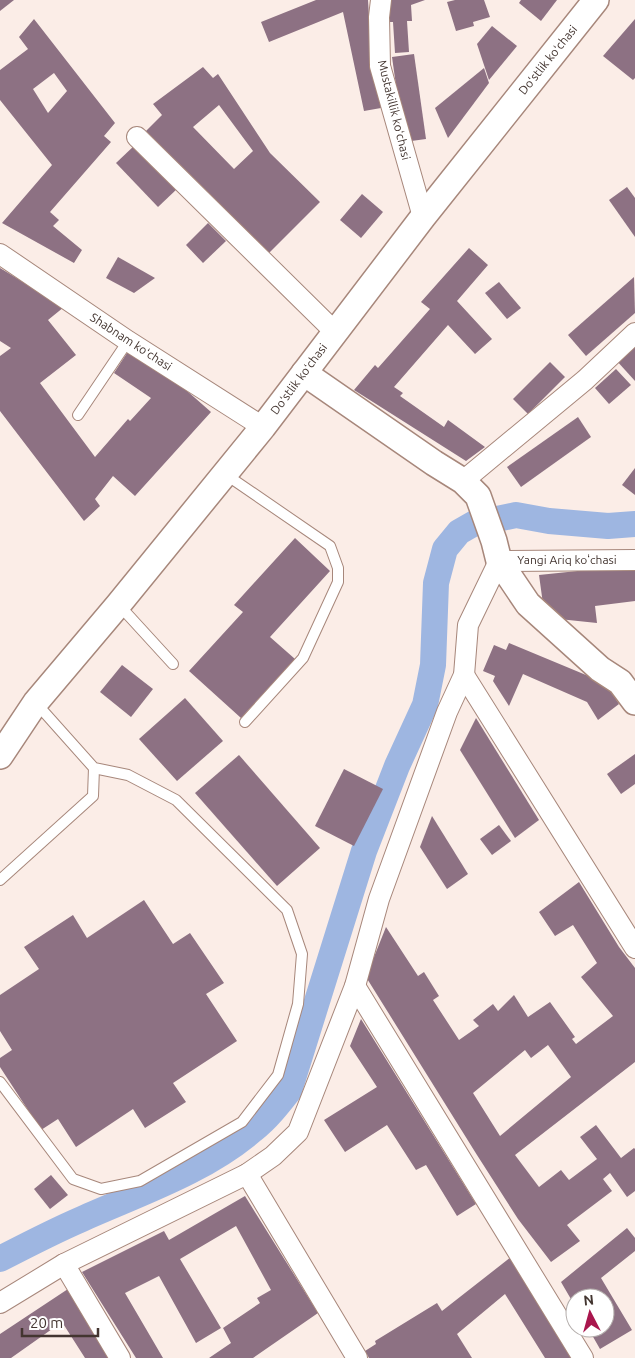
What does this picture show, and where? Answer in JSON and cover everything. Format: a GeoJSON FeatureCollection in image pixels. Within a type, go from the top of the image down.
{"type":"FeatureCollection","features":[{"type":"Feature","properties":{"kind":"street","name":"Mustakillik koʻchasi"},"geometry":{"type":"LineString","coordinates":[[381,0],[379,17],[380,66],[423,217]]}},
{"type":"Feature","properties":{"kind":"street","name":"Doʻstlik koʻchasi"},"geometry":{"type":"LineString","coordinates":[[0,756],[36,702],[263,427],[423,217],[596,0]]}},
{"type":"Feature","properties":{"kind":"street"},"geometry":{"type":"LineString","coordinates":[[137,137],[336,332]]}},
{"type":"Feature","properties":{"kind":"street","name":"Shabnam koʻchasi"},"geometry":{"type":"LineString","coordinates":[[0,254],[128,341],[263,427]]}},
{"type":"Feature","properties":{"kind":"street"},"geometry":{"type":"LineString","coordinates":[[470,488],[635,333]]}},
{"type":"Feature","properties":{"kind":"street"},"geometry":{"type":"LineString","coordinates":[[304,373],[470,488],[497,551],[528,604],[600,669],[620,682],[635,702]]}},
{"type":"Feature","properties":{"kind":"street"},"geometry":{"type":"LineString","coordinates":[[0,1303],[64,1264],[246,1174],[273,1156],[298,1132],[354,986],[379,899],[448,712],[464,675],[468,625],[497,551]]}},
{"type":"Feature","properties":{"kind":"street","name":"Yangi Ariq koʻchasi"},"geometry":{"type":"LineString","coordinates":[[497,551],[635,560]]}},
{"type":"Feature","properties":{"kind":"street"},"geometry":{"type":"LineString","coordinates":[[464,675],[635,948]]}},
{"type":"Feature","properties":{"kind":"street"},"geometry":{"type":"LineString","coordinates":[[354,986],[583,1358]]}},
{"type":"Feature","properties":{"kind":"street"},"geometry":{"type":"LineString","coordinates":[[246,1174],[357,1358]]}},
{"type":"Feature","properties":{"kind":"street"},"geometry":{"type":"LineString","coordinates":[[64,1264],[120,1358]]}},
{"type":"Feature","properties":{"kind":"lane"},"geometry":{"type":"LineString","coordinates":[[78,415],[128,341]]}},
{"type":"Feature","properties":{"kind":"lane"},"geometry":{"type":"LineString","coordinates":[[224,473],[330,546],[338,568],[338,582],[303,658],[245,722]]}},
{"type":"Feature","properties":{"kind":"lane"},"geometry":{"type":"LineString","coordinates":[[118,605],[173,664]]}},
{"type":"Feature","properties":{"kind":"lane"},"geometry":{"type":"LineString","coordinates":[[0,1082],[73,1179],[101,1189],[140,1181],[242,1122],[278,1075],[298,1004],[302,954],[287,910],[176,800],[128,775],[94,768],[36,702]]}},
{"type":"Feature","properties":{"kind":"lane"},"geometry":{"type":"LineString","coordinates":[[0,880],[93,796],[94,768]]}},
{"type":"Feature","properties":{"kind":"building"},"geometry":{"type":"Polygon","coordinates":[[[0,0],[14,0],[0,11],[0,0]]]}},
{"type":"Feature","properties":{"kind":"building"},"geometry":{"type":"Polygon","coordinates":[[[316,0],[368,0],[371,49],[381,108],[364,111],[343,12],[269,42],[261,22],[316,0]]]}},
{"type":"Feature","properties":{"kind":"building"},"geometry":{"type":"Polygon","coordinates":[[[388,0],[425,0],[411,5],[412,21],[407,21],[409,52],[395,53],[393,22],[389,22],[388,0]]]}},
{"type":"Feature","properties":{"kind":"building"},"geometry":{"type":"Polygon","coordinates":[[[455,0],[484,0],[490,17],[473,22],[474,26],[456,31],[447,2],[455,0]]]}},
{"type":"Feature","properties":{"kind":"building"},"geometry":{"type":"Polygon","coordinates":[[[521,0],[557,0],[541,21],[519,3],[521,0]]]}},
{"type":"Feature","properties":{"kind":"building"},"geometry":{"type":"Polygon","coordinates":[[[34,19],[115,123],[104,136],[111,142],[50,212],[59,220],[53,226],[82,250],[74,263],[2,223],[52,165],[0,100],[0,70],[28,49],[19,37],[34,19]],[[54,73],[33,89],[48,113],[67,91],[54,73]]]}},
{"type":"Feature","properties":{"kind":"building"},"geometry":{"type":"Polygon","coordinates":[[[635,19],[635,78],[633,80],[603,56],[635,19]]]}},
{"type":"Feature","properties":{"kind":"building"},"geometry":{"type":"Polygon","coordinates":[[[492,26],[517,46],[489,80],[477,44],[492,26]]]}},
{"type":"Feature","properties":{"kind":"building"},"geometry":{"type":"Polygon","coordinates":[[[414,54],[426,139],[404,142],[392,57],[414,54]]]}},
{"type":"Feature","properties":{"kind":"building"},"geometry":{"type":"Polygon","coordinates":[[[203,67],[213,78],[218,74],[270,153],[320,202],[269,253],[146,131],[162,115],[153,104],[203,67]],[[219,105],[193,127],[234,169],[253,151],[219,105]]]}},
{"type":"Feature","properties":{"kind":"building"},"geometry":{"type":"Polygon","coordinates":[[[484,68],[489,83],[448,138],[435,108],[484,68]]]}},
{"type":"Feature","properties":{"kind":"building"},"geometry":{"type":"Polygon","coordinates":[[[136,144],[178,188],[158,207],[116,163],[136,144]]]}},
{"type":"Feature","properties":{"kind":"building"},"geometry":{"type":"Polygon","coordinates":[[[627,187],[635,198],[635,237],[609,200],[627,187]]]}},
{"type":"Feature","properties":{"kind":"building"},"geometry":{"type":"Polygon","coordinates":[[[362,194],[383,212],[361,238],[340,220],[362,194]]]}},
{"type":"Feature","properties":{"kind":"building"},"geometry":{"type":"Polygon","coordinates":[[[208,223],[226,241],[203,263],[186,245],[208,223]]]}},
{"type":"Feature","properties":{"kind":"building"},"geometry":{"type":"Polygon","coordinates":[[[469,248],[488,265],[457,301],[492,339],[475,354],[448,325],[394,387],[403,393],[400,396],[444,427],[448,420],[485,447],[466,461],[354,390],[375,365],[378,368],[430,309],[421,302],[469,248]]]}},
{"type":"Feature","properties":{"kind":"building"},"geometry":{"type":"Polygon","coordinates":[[[118,257],[155,278],[134,293],[106,278],[118,257]]]}},
{"type":"Feature","properties":{"kind":"building"},"geometry":{"type":"Polygon","coordinates":[[[0,268],[64,307],[48,320],[76,355],[40,383],[95,457],[128,419],[130,421],[151,398],[114,373],[129,350],[170,376],[211,412],[135,496],[113,476],[95,499],[100,506],[84,521],[0,411],[0,356],[11,348],[0,341],[0,268]]]}},
{"type":"Feature","properties":{"kind":"building"},"geometry":{"type":"Polygon","coordinates":[[[634,277],[635,313],[586,356],[568,335],[634,277]]]}},
{"type":"Feature","properties":{"kind":"building"},"geometry":{"type":"Polygon","coordinates":[[[499,282],[521,308],[507,319],[485,293],[499,282]]]}},
{"type":"Feature","properties":{"kind":"building"},"geometry":{"type":"Polygon","coordinates":[[[635,344],[635,381],[616,360],[635,344]]]}},
{"type":"Feature","properties":{"kind":"building"},"geometry":{"type":"Polygon","coordinates":[[[550,362],[565,377],[528,414],[513,399],[550,362]]]}},
{"type":"Feature","properties":{"kind":"building"},"geometry":{"type":"Polygon","coordinates":[[[616,369],[631,385],[609,404],[595,388],[616,369]]]}},
{"type":"Feature","properties":{"kind":"building"},"geometry":{"type":"Polygon","coordinates":[[[578,417],[591,437],[521,487],[507,467],[578,417]]]}},
{"type":"Feature","properties":{"kind":"building"},"geometry":{"type":"Polygon","coordinates":[[[635,468],[635,495],[622,485],[635,468]]]}},
{"type":"Feature","properties":{"kind":"building"},"geometry":{"type":"Polygon","coordinates":[[[295,538],[330,571],[270,637],[295,659],[241,718],[189,671],[243,612],[234,605],[295,538]]]}},
{"type":"Feature","properties":{"kind":"building"},"geometry":{"type":"Polygon","coordinates":[[[635,565],[635,601],[595,606],[597,623],[559,619],[543,604],[539,575],[635,565]]]}},
{"type":"Feature","properties":{"kind":"building"},"geometry":{"type":"Polygon","coordinates":[[[509,643],[598,680],[611,691],[619,704],[598,720],[587,702],[523,674],[509,706],[493,681],[495,676],[483,671],[494,645],[506,650],[509,643]]]}},
{"type":"Feature","properties":{"kind":"building"},"geometry":{"type":"Polygon","coordinates":[[[122,665],[153,689],[131,717],[100,692],[122,665]]]}},
{"type":"Feature","properties":{"kind":"building"},"geometry":{"type":"Polygon","coordinates":[[[185,698],[223,741],[177,781],[139,739],[185,698]]]}},
{"type":"Feature","properties":{"kind":"building"},"geometry":{"type":"Polygon","coordinates":[[[476,718],[539,820],[515,838],[460,750],[476,718]]]}},
{"type":"Feature","properties":{"kind":"building"},"geometry":{"type":"Polygon","coordinates":[[[635,754],[635,784],[621,794],[607,774],[635,754]]]}},
{"type":"Feature","properties":{"kind":"building"},"geometry":{"type":"Polygon","coordinates":[[[239,755],[320,848],[277,886],[195,793],[239,755]]]}},
{"type":"Feature","properties":{"kind":"building"},"geometry":{"type":"Polygon","coordinates":[[[344,769],[383,789],[354,846],[315,826],[344,769]]]}},
{"type":"Feature","properties":{"kind":"building"},"geometry":{"type":"Polygon","coordinates":[[[432,816],[468,874],[447,889],[420,847],[432,816]]]}},
{"type":"Feature","properties":{"kind":"building"},"geometry":{"type":"Polygon","coordinates":[[[499,825],[511,841],[492,855],[480,839],[499,825]]]}},
{"type":"Feature","properties":{"kind":"building"},"geometry":{"type":"Polygon","coordinates":[[[579,882],[619,947],[635,968],[635,1062],[515,1155],[539,1187],[561,1170],[569,1180],[597,1159],[580,1137],[596,1125],[621,1158],[635,1149],[635,1191],[627,1197],[610,1173],[603,1179],[612,1191],[567,1225],[580,1241],[551,1262],[518,1219],[366,977],[386,927],[418,976],[424,972],[439,996],[433,1000],[459,1040],[479,1026],[473,1020],[493,1004],[498,1011],[514,995],[528,1017],[550,1002],[575,1037],[572,1039],[576,1044],[613,1016],[581,977],[597,963],[573,925],[555,936],[539,912],[579,882]],[[548,1045],[531,1058],[525,1050],[473,1093],[500,1136],[571,1077],[548,1045]]]}},
{"type":"Feature","properties":{"kind":"building"},"geometry":{"type":"Polygon","coordinates":[[[144,900],[173,944],[190,933],[224,983],[206,994],[237,1041],[173,1083],[186,1102],[145,1128],[133,1109],[76,1147],[58,1119],[41,1130],[0,1067],[0,1058],[12,1050],[0,1031],[0,995],[39,969],[24,947],[73,915],[87,938],[144,900]]]}},
{"type":"Feature","properties":{"kind":"building"},"geometry":{"type":"Polygon","coordinates":[[[361,1019],[476,1204],[457,1216],[426,1165],[416,1170],[387,1125],[345,1152],[324,1120],[377,1087],[350,1046],[361,1019]]]}},
{"type":"Feature","properties":{"kind":"building"},"geometry":{"type":"Polygon","coordinates":[[[51,1175],[68,1195],[50,1209],[34,1189],[51,1175]]]}},
{"type":"Feature","properties":{"kind":"building"},"geometry":{"type":"Polygon","coordinates":[[[245,1196],[318,1313],[253,1358],[209,1358],[231,1343],[223,1328],[260,1303],[257,1298],[271,1290],[236,1226],[180,1259],[221,1328],[196,1343],[159,1276],[125,1293],[163,1358],[136,1358],[82,1272],[164,1231],[169,1240],[245,1196]]]}},
{"type":"Feature","properties":{"kind":"building"},"geometry":{"type":"Polygon","coordinates":[[[627,1228],[635,1238],[635,1251],[601,1278],[607,1288],[565,1289],[561,1282],[627,1228]]]}},
{"type":"Feature","properties":{"kind":"building"},"geometry":{"type":"Polygon","coordinates":[[[511,1257],[574,1358],[545,1358],[505,1294],[457,1334],[472,1358],[369,1358],[365,1351],[376,1344],[375,1341],[437,1303],[442,1311],[511,1257]]]}},
{"type":"Feature","properties":{"kind":"building"},"geometry":{"type":"Polygon","coordinates":[[[68,1289],[108,1358],[85,1358],[62,1322],[11,1358],[0,1358],[0,1334],[68,1289]]]}},
{"type":"Feature","properties":{"kind":"building"},"geometry":{"type":"Polygon","coordinates":[[[615,1301],[632,1330],[600,1349],[594,1338],[615,1338],[615,1301]]]}},
{"type":"Feature","properties":{"kind":"waterway"},"geometry":{"type":"LineString","coordinates":[[0,1259],[61,1228],[193,1170],[214,1158],[258,1126],[289,1091],[364,851],[397,766],[425,705],[433,665],[436,583],[445,549],[459,532],[473,524],[516,515],[549,521],[608,526],[635,524]]}}]}
